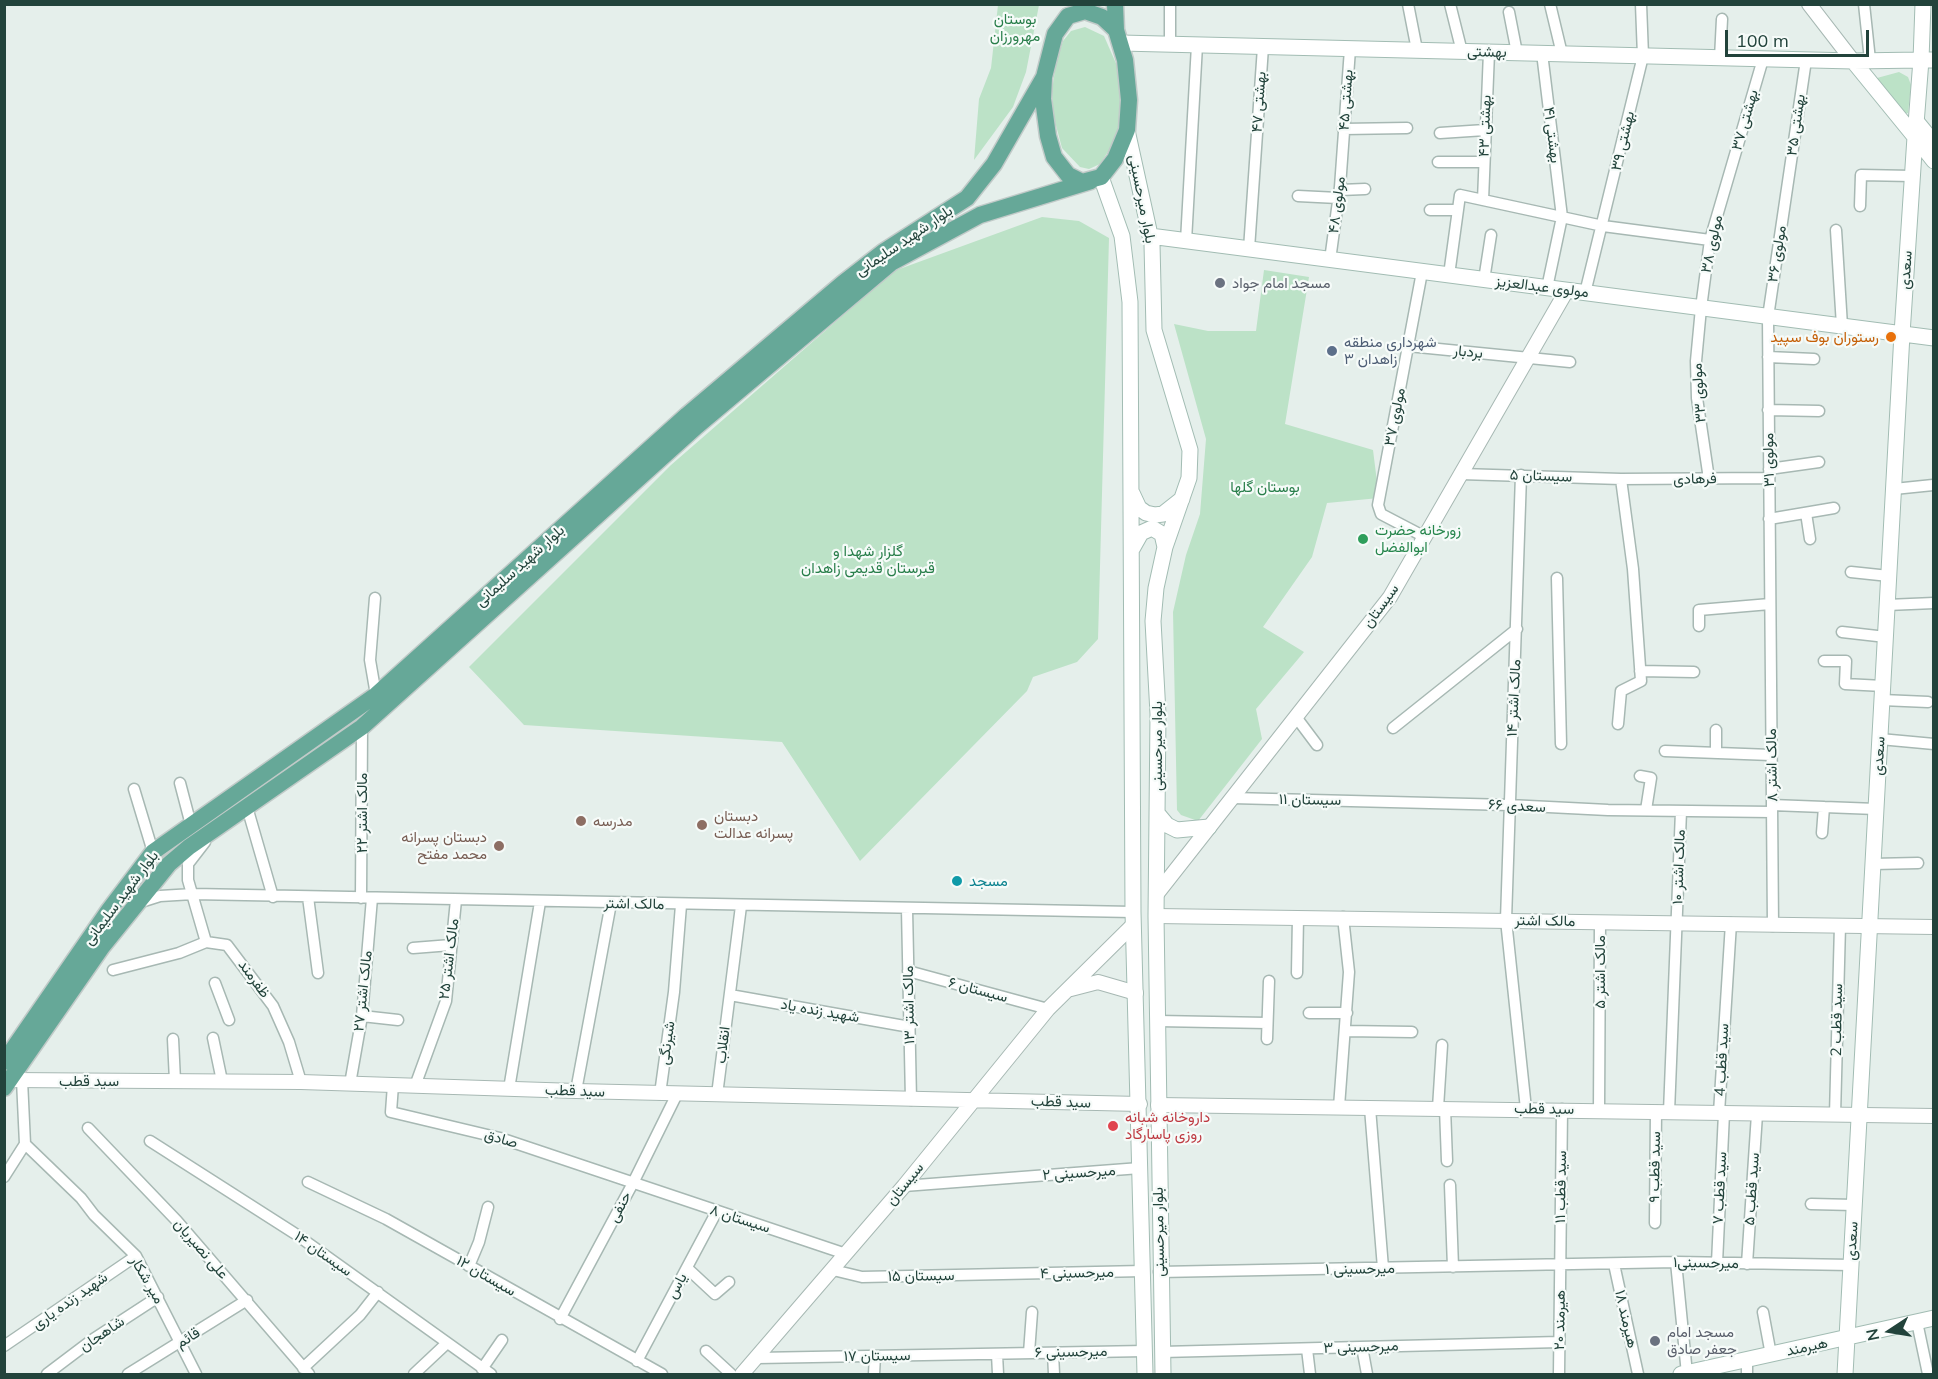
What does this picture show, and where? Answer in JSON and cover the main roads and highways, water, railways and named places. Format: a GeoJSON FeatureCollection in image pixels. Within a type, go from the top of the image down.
{"type":"FeatureCollection","features":[{"type":"Feature","properties":{"kind":"main road"},"geometry":{"type":"LineString","coordinates":[[1061,4],[1044,77],[1044,112],[1054,157],[1068,175],[1082,182],[1096,179],[1115,159],[1127,130],[1129,86],[1118,37],[1115,4]]}},
{"type":"Feature","properties":{"kind":"main road"},"geometry":{"type":"LineString","coordinates":[[1923,4],[1928,60]]}},
{"type":"Feature","properties":{"kind":"main road"},"geometry":{"type":"LineString","coordinates":[[1055,34],[1068,16],[1084,11],[1102,18],[1118,37]]}},
{"type":"Feature","properties":{"kind":"main road","name":"بهشتی"},"geometry":{"type":"LineString","coordinates":[[1118,37],[1170,45],[1853,61],[1928,60]]}},
{"type":"Feature","properties":{"kind":"main road","name":"سعدی"},"geometry":{"type":"LineString","coordinates":[[1845,1374],[1902,334],[1916,121],[1928,60]]}},
{"type":"Feature","properties":{"kind":"main road"},"geometry":{"type":"LineString","coordinates":[[1853,61],[1934,161]]}},
{"type":"Feature","properties":{"kind":"main road","name":"بلوار شهید سلیمانی"},"geometry":{"type":"LineString","coordinates":[[4,1062],[112,906],[153,852],[376,695],[687,415],[843,283],[883,252],[967,198],[994,164],[1044,77]]}},
{"type":"Feature","properties":{"kind":"main road"},"geometry":{"type":"LineString","coordinates":[[1916,121],[1934,143]]}},
{"type":"Feature","properties":{"kind":"main road","name":"بلوار میرحسینی"},"geometry":{"type":"LineString","coordinates":[[1127,130],[1150,236],[1154,330],[1190,450],[1189,478],[1184,498],[1165,547],[1156,588],[1154,621],[1158,714],[1156,916],[1159,1272],[1163,1374]]}},
{"type":"Feature","properties":{"kind":"main road","name":"بلوار شهید سلیمانی"},"geometry":{"type":"LineString","coordinates":[[12,1083],[78,980],[136,903],[169,864],[225,821],[362,727],[697,426],[891,263],[980,215],[1096,179]]}},
{"type":"Feature","properties":{"kind":"main road","name":"بلوار میرحسینی"},"geometry":{"type":"LineString","coordinates":[[1096,179],[1122,236],[1130,302],[1133,918],[1140,1104],[1145,1374]]}},
{"type":"Feature","properties":{"kind":"main road","name":"مولوی عبدالعزیز"},"geometry":{"type":"LineString","coordinates":[[1150,236],[1934,338]]}},
{"type":"Feature","properties":{"kind":"main road"},"geometry":{"type":"LineString","coordinates":[[1131,490],[1139,508],[1155,515],[1172,509],[1184,498]]}},
{"type":"Feature","properties":{"kind":"main road"},"geometry":{"type":"LineString","coordinates":[[1131,549],[1141,533],[1152,528],[1162,534],[1165,547]]}},
{"type":"Feature","properties":{"kind":"main road"},"geometry":{"type":"LineString","coordinates":[[1156,813],[1167,825],[1177,830],[1209,827]]}},
{"type":"Feature","properties":{"kind":"main road"},"geometry":{"type":"LineString","coordinates":[[1141,1220],[1159,1221]]}},
{"type":"Feature","properties":{"kind":"main road","name":"هیرمند"},"geometry":{"type":"LineString","coordinates":[[1685,1374],[1747,1367],[1771,1355],[1934,1318]]}},
{"type":"Feature","properties":{"kind":"place","name":"مسجد امام جواد"},"geometry":{"type":"Point","coordinates":[1220,283]}},
{"type":"Feature","properties":{"kind":"place","name":"رستوران بوف سپید"},"geometry":{"type":"Point","coordinates":[1891,337]}},
{"type":"Feature","properties":{"kind":"place","name":"شهرداری منطقه ۳ زاهدان"},"geometry":{"type":"Point","coordinates":[1332,351]}},
{"type":"Feature","properties":{"kind":"place","name":"زورخانه حضرت ابوالفضل"},"geometry":{"type":"Point","coordinates":[1363,539]}},
{"type":"Feature","properties":{"kind":"place","name":"مدرسه"},"geometry":{"type":"Point","coordinates":[581,821]}},
{"type":"Feature","properties":{"kind":"place","name":"دبستان پسرانه عدالت"},"geometry":{"type":"Point","coordinates":[702,825]}},
{"type":"Feature","properties":{"kind":"place","name":"دبستان پسرانه محمد مفتح"},"geometry":{"type":"Point","coordinates":[499,846]}},
{"type":"Feature","properties":{"kind":"place","name":"مسجد"},"geometry":{"type":"Point","coordinates":[957,881]}},
{"type":"Feature","properties":{"kind":"place","name":"داروخانه شبانه روزی پاسارگاد"},"geometry":{"type":"Point","coordinates":[1113,1126]}},
{"type":"Feature","properties":{"kind":"place","name":"مسجد امام جعفر صادق"},"geometry":{"type":"Point","coordinates":[1655,1341]}},
{"type":"Feature","properties":{"kind":"park label","name":"بوستان مهرورزان"},"geometry":{"type":"Point","coordinates":[1015,28]}},
{"type":"Feature","properties":{"kind":"park label","name":"بوستان گلها"},"geometry":{"type":"Point","coordinates":[1265,487]}},
{"type":"Feature","properties":{"kind":"park label","name":"گلزار شهدا و قبرستان قدیمی زاهدان"},"geometry":{"type":"Point","coordinates":[868,560]}}]}
